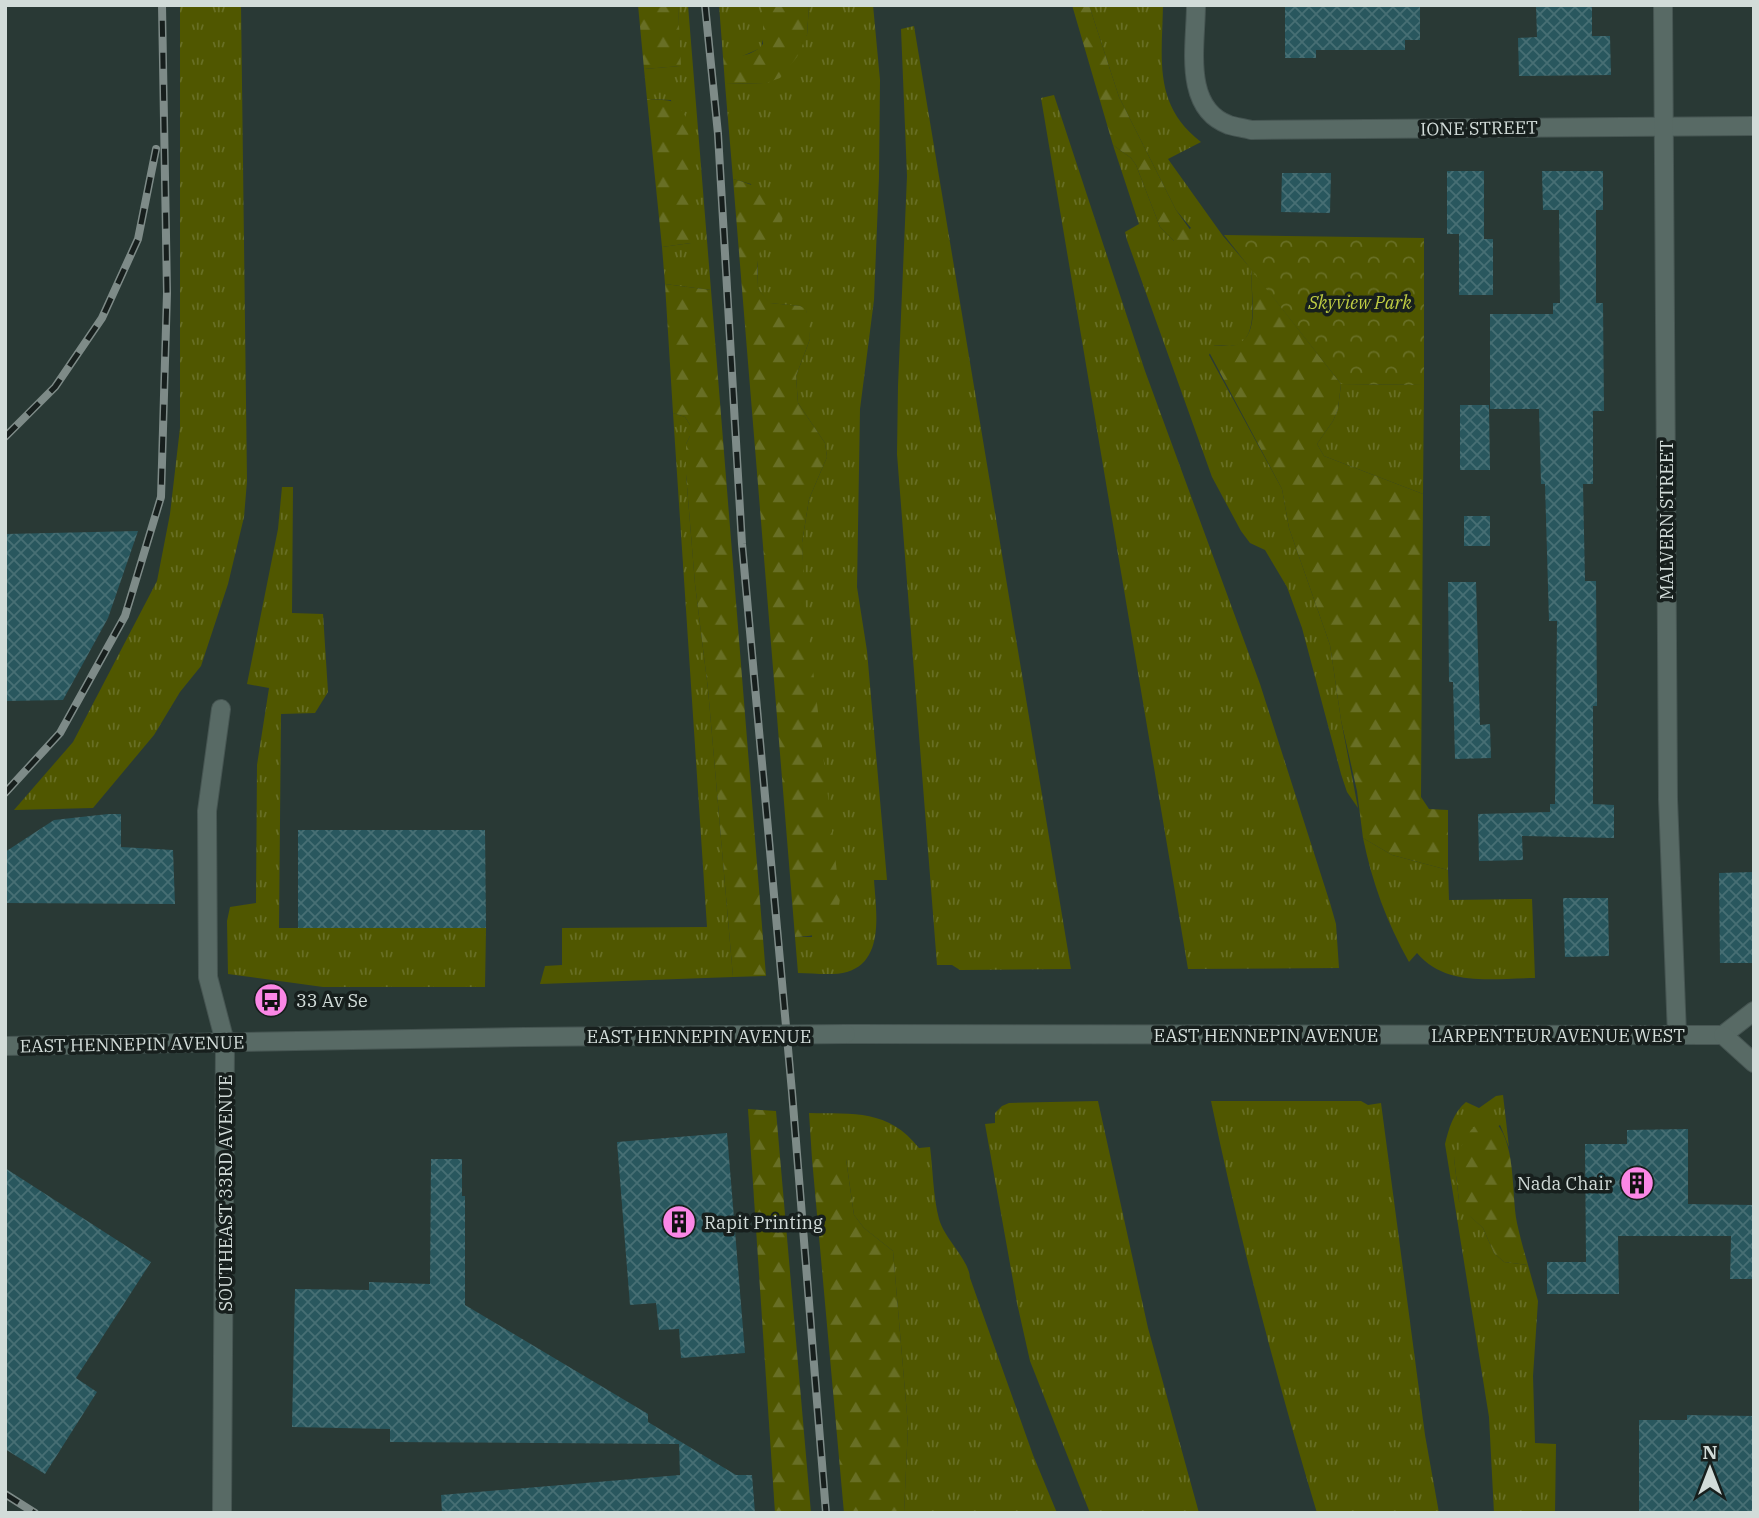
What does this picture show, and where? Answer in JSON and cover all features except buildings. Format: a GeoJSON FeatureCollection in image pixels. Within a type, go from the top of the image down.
{"type":"FeatureCollection","features":[{"type":"Feature","properties":{"kind":"street","name":"IONE STREET"},"geometry":{"type":"LineString","coordinates":[[1196,5],[1195,81],[1199,97],[1209,112],[1227,124],[1251,130],[1754,126]]}},
{"type":"Feature","properties":{"kind":"street","name":"MALVERN STREET"},"geometry":{"type":"LineString","coordinates":[[1663,5],[1668,799],[1677,1035]]}},
{"type":"Feature","properties":{"kind":"street","name":"SOUTHEAST 33RD AVENUE"},"geometry":{"type":"LineString","coordinates":[[221,709],[207,811],[208,977],[225,1042],[222,1513]]}},
{"type":"Feature","properties":{"kind":"street"},"geometry":{"type":"LineString","coordinates":[[1754,1011],[1723,1035],[1754,1063]]}},
{"type":"Feature","properties":{"kind":"street","name":"LARPENTEUR AVENUE WEST"},"geometry":{"type":"LineString","coordinates":[[1393,1034],[1723,1035]]}},
{"type":"Feature","properties":{"kind":"street","name":"EAST HENNEPIN AVENUE"},"geometry":{"type":"LineString","coordinates":[[5,1046],[730,1035],[1393,1034]]}},
{"type":"Feature","properties":{"kind":"green space"},"geometry":{"type":"Polygon","coordinates":[[[180,5],[241,5],[247,481],[244,517],[228,584],[201,666],[180,692],[154,735],[93,808],[14,810],[73,742],[157,581],[170,514],[180,428],[180,5]]]}},
{"type":"Feature","properties":{"kind":"green space"},"geometry":{"type":"Polygon","coordinates":[[[638,5],[678,5],[681,66],[644,69],[638,5]]]}},
{"type":"Feature","properties":{"kind":"green space"},"geometry":{"type":"Polygon","coordinates":[[[678,5],[688,5],[711,290],[665,284],[662,247],[691,243],[671,100],[647,99],[644,69],[680,66],[678,5]]]}},
{"type":"Feature","properties":{"kind":"green space"},"geometry":{"type":"Polygon","coordinates":[[[719,5],[763,5],[764,35],[761,48],[740,57],[723,57],[719,5]]]}},
{"type":"Feature","properties":{"kind":"green space"},"geometry":{"type":"Polygon","coordinates":[[[763,5],[809,5],[807,35],[797,57],[780,78],[766,83],[725,84],[723,57],[750,53],[763,44],[763,5]]]}},
{"type":"Feature","properties":{"kind":"green space"},"geometry":{"type":"Polygon","coordinates":[[[809,5],[873,5],[880,80],[874,300],[860,409],[857,587],[867,651],[887,880],[874,880],[876,934],[868,957],[847,972],[829,974],[798,973],[795,937],[812,937],[802,543],[809,499],[827,457],[825,443],[798,403],[796,376],[810,339],[806,310],[800,306],[769,303],[758,289],[758,253],[766,239],[751,184],[733,179],[725,84],[766,83],[807,35],[809,5]]]}},
{"type":"Feature","properties":{"kind":"green space"},"geometry":{"type":"Polygon","coordinates":[[[1072,5],[1089,5],[1119,97],[1176,210],[1196,238],[1189,245],[1174,241],[1160,227],[1136,165],[1113,145],[1072,5]]]}},
{"type":"Feature","properties":{"kind":"green space"},"geometry":{"type":"Polygon","coordinates":[[[1089,5],[1163,5],[1162,63],[1168,97],[1186,128],[1201,142],[1168,159],[1223,236],[1252,270],[1252,322],[1249,332],[1237,345],[1214,345],[1209,355],[1282,489],[1289,528],[1330,645],[1358,808],[1347,792],[1341,774],[1302,628],[1287,587],[1265,550],[1250,543],[1241,531],[1212,477],[1127,240],[1125,232],[1139,224],[1113,145],[1136,165],[1160,227],[1174,241],[1191,228],[1176,210],[1119,97],[1089,5]]]}},
{"type":"Feature","properties":{"kind":"green space"},"geometry":{"type":"Polygon","coordinates":[[[914,26],[1071,969],[960,970],[952,965],[937,965],[897,454],[907,176],[901,29],[914,26]]]}},
{"type":"Feature","properties":{"kind":"green space"},"geometry":{"type":"Polygon","coordinates":[[[1054,95],[1145,371],[1260,684],[1336,924],[1339,968],[1188,969],[1041,98],[1054,95]]]}},
{"type":"Feature","properties":{"kind":"green space"},"geometry":{"type":"Polygon","coordinates":[[[647,99],[676,104],[688,121],[694,236],[691,243],[662,247],[647,99]]]}},
{"type":"Feature","properties":{"kind":"green space"},"geometry":{"type":"Polygon","coordinates":[[[733,179],[770,195],[776,200],[783,215],[779,232],[761,249],[758,289],[770,303],[806,309],[810,339],[796,376],[798,403],[825,443],[827,457],[809,499],[802,543],[805,602],[840,898],[836,917],[828,929],[814,935],[795,937],[733,179]]]}},
{"type":"Feature","properties":{"kind":"green space","name":"Skyview Park"},"geometry":{"type":"Polygon","coordinates":[[[1224,235],[1424,238],[1424,385],[1341,384],[1224,235]]]}},
{"type":"Feature","properties":{"kind":"green space"},"geometry":{"type":"Polygon","coordinates":[[[1252,270],[1341,384],[1338,409],[1317,444],[1324,456],[1423,494],[1421,797],[1429,809],[1448,810],[1448,870],[1392,855],[1363,838],[1330,645],[1289,528],[1282,489],[1208,350],[1210,345],[1238,344],[1250,330],[1253,310],[1252,270]]]}},
{"type":"Feature","properties":{"kind":"green space"},"geometry":{"type":"Polygon","coordinates":[[[665,284],[711,290],[766,976],[733,977],[686,474],[686,444],[690,436],[690,425],[685,417],[673,413],[665,284]]]}},
{"type":"Feature","properties":{"kind":"green space"},"geometry":{"type":"Polygon","coordinates":[[[1341,384],[1424,385],[1423,494],[1324,456],[1317,444],[1338,409],[1341,384]]]}},
{"type":"Feature","properties":{"kind":"green space"},"geometry":{"type":"Polygon","coordinates":[[[673,413],[685,417],[690,425],[690,436],[686,444],[686,474],[733,977],[540,984],[545,966],[562,965],[562,928],[707,927],[673,413]]]}},
{"type":"Feature","properties":{"kind":"green space"},"geometry":{"type":"Polygon","coordinates":[[[282,487],[293,487],[292,613],[323,614],[328,692],[315,713],[281,714],[279,928],[486,928],[485,987],[323,987],[228,974],[227,921],[230,907],[256,903],[257,765],[269,688],[247,684],[278,529],[282,487]]]}},
{"type":"Feature","properties":{"kind":"green space"},"geometry":{"type":"Polygon","coordinates":[[[1363,838],[1392,855],[1448,870],[1449,900],[1532,899],[1535,978],[1471,979],[1456,976],[1442,972],[1417,953],[1409,962],[1381,902],[1363,838]]]}},
{"type":"Feature","properties":{"kind":"green space"},"geometry":{"type":"Polygon","coordinates":[[[1503,1095],[1509,1147],[1500,1125],[1454,1158],[1459,1201],[1483,1228],[1494,1253],[1504,1262],[1528,1265],[1538,1301],[1533,1376],[1535,1443],[1556,1444],[1555,1513],[1494,1513],[1489,1417],[1445,1144],[1455,1116],[1466,1102],[1479,1108],[1496,1096],[1503,1095]]]}},
{"type":"Feature","properties":{"kind":"green space"},"geometry":{"type":"Polygon","coordinates":[[[1098,1101],[1148,1328],[1199,1513],[1090,1513],[1030,1361],[985,1124],[995,1123],[995,1113],[1009,1103],[1098,1101]]]}},
{"type":"Feature","properties":{"kind":"green space"},"geometry":{"type":"Polygon","coordinates":[[[1211,1101],[1361,1101],[1368,1105],[1381,1103],[1425,1435],[1439,1513],[1317,1513],[1260,1308],[1211,1101]]]}},
{"type":"Feature","properties":{"kind":"green space"},"geometry":{"type":"Polygon","coordinates":[[[748,1109],[776,1111],[811,1513],[775,1513],[748,1109]]]}},
{"type":"Feature","properties":{"kind":"green space"},"geometry":{"type":"Polygon","coordinates":[[[809,1113],[869,1116],[895,1126],[919,1148],[930,1147],[939,1219],[969,1271],[1033,1455],[1057,1513],[904,1513],[908,1426],[893,1251],[864,1228],[854,1215],[846,1159],[812,1159],[809,1113]]]}},
{"type":"Feature","properties":{"kind":"green space"},"geometry":{"type":"Polygon","coordinates":[[[1483,1119],[1492,1119],[1506,1139],[1512,1167],[1517,1223],[1528,1265],[1504,1262],[1494,1253],[1483,1228],[1464,1211],[1459,1201],[1454,1158],[1471,1130],[1483,1119]]]}},
{"type":"Feature","properties":{"kind":"green space"},"geometry":{"type":"Polygon","coordinates":[[[812,1159],[846,1159],[854,1215],[864,1228],[893,1251],[908,1426],[904,1513],[844,1513],[812,1159]]]}},
{"type":"Feature","properties":{"kind":"railway"},"geometry":{"type":"LineString","coordinates":[[5,793],[60,733],[125,616],[161,497],[167,293],[162,5]]}},
{"type":"Feature","properties":{"kind":"railway"},"geometry":{"type":"LineString","coordinates":[[705,5],[718,134],[742,544],[792,1092],[826,1513]]}},
{"type":"Feature","properties":{"kind":"railway"},"geometry":{"type":"LineString","coordinates":[[5,437],[55,387],[102,318],[138,239],[156,149]]}},
{"type":"Feature","properties":{"kind":"railway"},"geometry":{"type":"LineString","coordinates":[[5,1494],[35,1513]]}},
{"type":"Feature","properties":{"kind":"place","name":"33 Av Se"},"geometry":{"type":"Point","coordinates":[271,1000]}},
{"type":"Feature","properties":{"kind":"place","name":"Nada Chair"},"geometry":{"type":"Point","coordinates":[1637,1183]}},
{"type":"Feature","properties":{"kind":"place","name":"Rapit Printing"},"geometry":{"type":"Point","coordinates":[679,1222]}}]}
